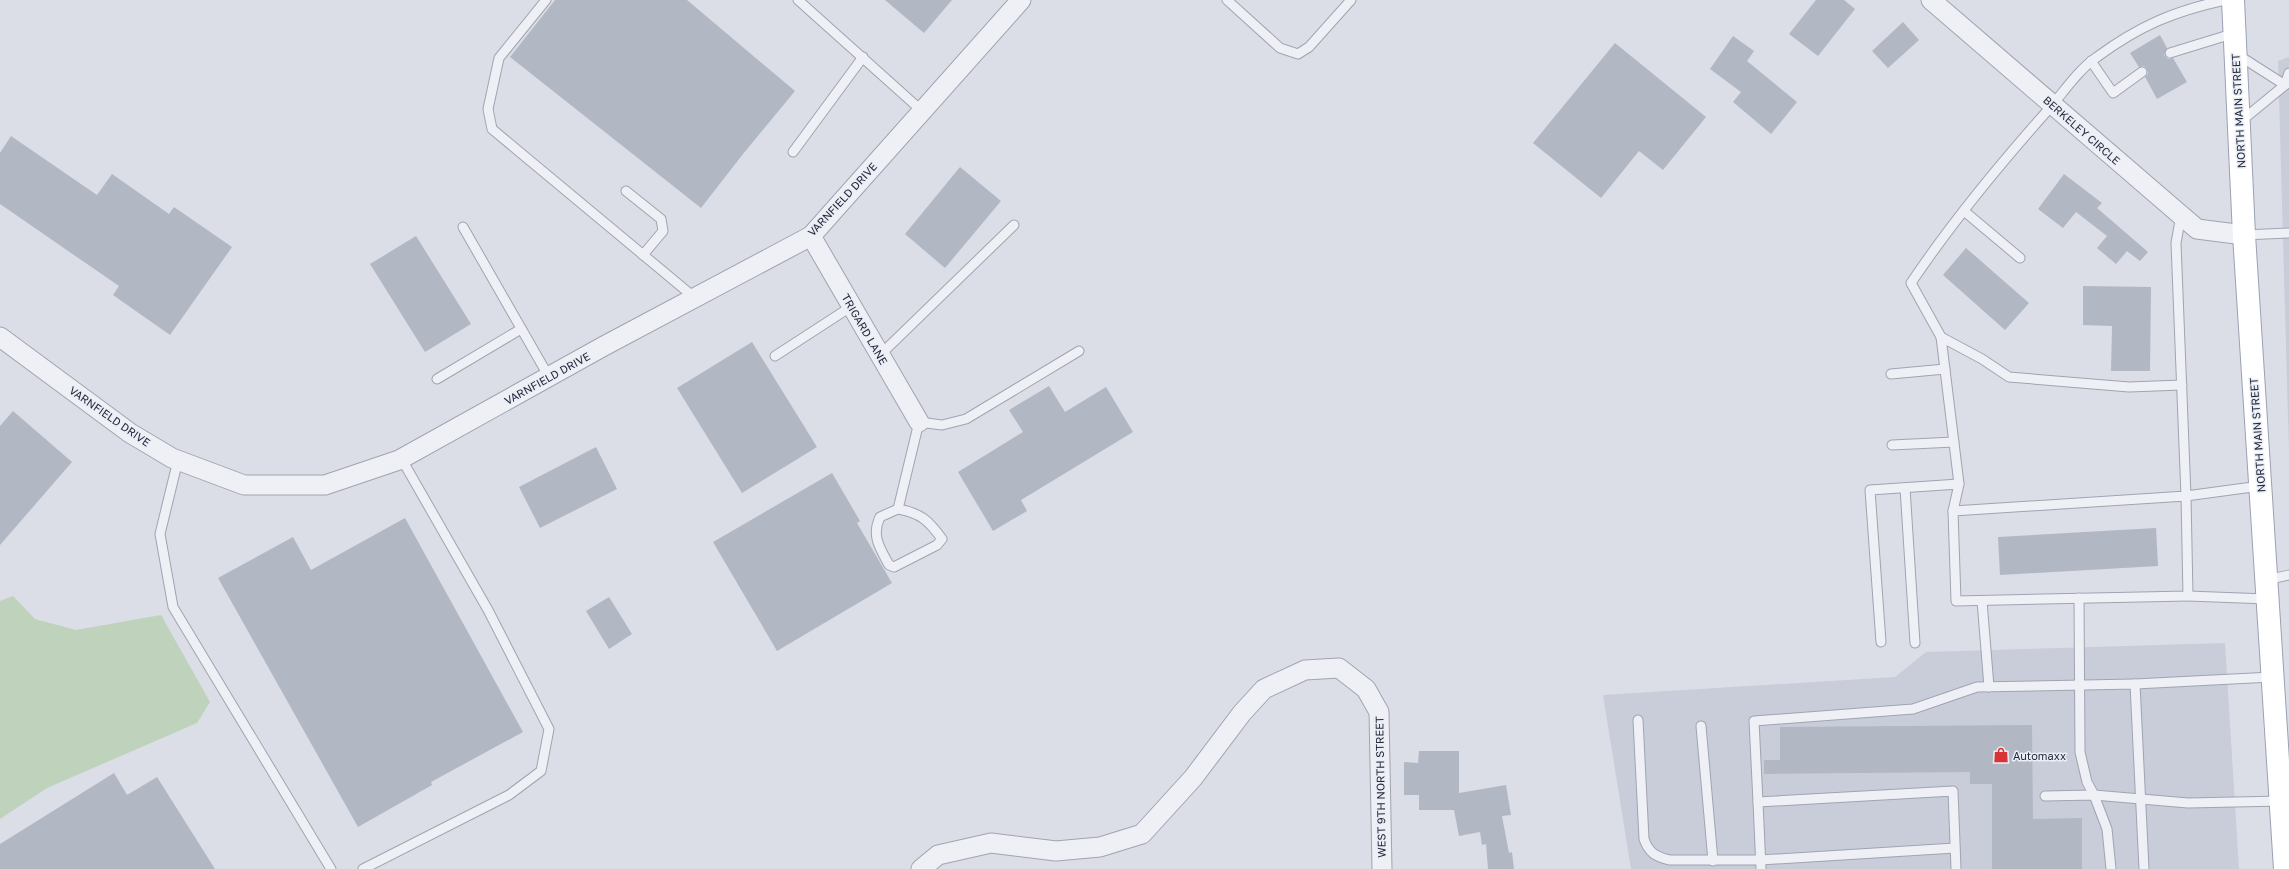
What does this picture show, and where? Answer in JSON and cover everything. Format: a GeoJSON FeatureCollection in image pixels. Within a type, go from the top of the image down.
{"type":"FeatureCollection","features":[{"type":"Feature","properties":{"kind":"main road","name":"NORTH MAIN STREET"},"geometry":{"type":"LineString","coordinates":[[2233,0],[2244,235],[2272,677],[2285,800],[2285,869]]}},
{"type":"Feature","properties":{"kind":"street","name":"VARNFIELD DRIVE"},"geometry":{"type":"LineString","coordinates":[[0,337],[130,433],[178,460],[244,485],[325,485],[401,458],[548,377],[812,236],[1021,0]]}},
{"type":"Feature","properties":{"kind":"street","name":"BERKELEY CIRCLE"},"geometry":{"type":"LineString","coordinates":[[1931,0],[2197,229],[2244,235]]}},
{"type":"Feature","properties":{"kind":"street","name":"TRIGARD LANE"},"geometry":{"type":"LineString","coordinates":[[812,236],[919,422]]}},
{"type":"Feature","properties":{"kind":"street","name":"WEST 9TH NORTH STREET"},"geometry":{"type":"LineString","coordinates":[[921,869],[938,855],[991,843],[1056,851],[1100,847],[1142,834],[1194,778],[1242,713],[1264,689],[1305,670],[1339,668],[1366,689],[1379,712],[1383,803],[1382,869]]}},
{"type":"Feature","properties":{"kind":"lane"},"geometry":{"type":"LineString","coordinates":[[546,0],[499,58],[488,109],[492,129],[695,298]]}},
{"type":"Feature","properties":{"kind":"lane"},"geometry":{"type":"LineString","coordinates":[[798,0],[922,111]]}},
{"type":"Feature","properties":{"kind":"lane"},"geometry":{"type":"LineString","coordinates":[[1226,0],[1280,48],[1298,54],[1309,47],[1351,0]]}},
{"type":"Feature","properties":{"kind":"lane"},"geometry":{"type":"LineString","coordinates":[[2225,0],[2192,7],[2154,21],[2091,61],[1938,242],[1911,283],[1941,337],[1959,484],[1953,511],[1956,601],[2188,596],[2267,590],[2289,575]]}},
{"type":"Feature","properties":{"kind":"lane"},"geometry":{"type":"LineString","coordinates":[[2170,53],[2235,43],[2286,85]]}},
{"type":"Feature","properties":{"kind":"lane"},"geometry":{"type":"LineString","coordinates":[[793,152],[863,58]]}},
{"type":"Feature","properties":{"kind":"lane"},"geometry":{"type":"LineString","coordinates":[[2091,61],[2113,93],[2142,72]]}},
{"type":"Feature","properties":{"kind":"lane"},"geometry":{"type":"LineString","coordinates":[[2239,123],[2286,85],[2289,73]]}},
{"type":"Feature","properties":{"kind":"lane"},"geometry":{"type":"LineString","coordinates":[[626,191],[661,219],[663,231],[643,255]]}},
{"type":"Feature","properties":{"kind":"lane"},"geometry":{"type":"LineString","coordinates":[[1964,211],[2020,258]]}},
{"type":"Feature","properties":{"kind":"lane"},"geometry":{"type":"LineString","coordinates":[[2181,215],[2176,243],[2186,496],[2188,596]]}},
{"type":"Feature","properties":{"kind":"lane"},"geometry":{"type":"LineString","coordinates":[[880,355],[1014,225]]}},
{"type":"Feature","properties":{"kind":"lane"},"geometry":{"type":"LineString","coordinates":[[463,227],[548,377]]}},
{"type":"Feature","properties":{"kind":"lane"},"geometry":{"type":"LineString","coordinates":[[2244,235],[2289,232]]}},
{"type":"Feature","properties":{"kind":"lane"},"geometry":{"type":"LineString","coordinates":[[775,356],[852,306]]}},
{"type":"Feature","properties":{"kind":"lane"},"geometry":{"type":"LineString","coordinates":[[437,379],[521,329]]}},
{"type":"Feature","properties":{"kind":"lane"},"geometry":{"type":"LineString","coordinates":[[1941,337],[1982,359],[2009,377],[2129,387],[2182,385]]}},
{"type":"Feature","properties":{"kind":"lane"},"geometry":{"type":"LineString","coordinates":[[898,509],[919,422],[942,425],[966,420],[1079,351]]}},
{"type":"Feature","properties":{"kind":"lane"},"geometry":{"type":"LineString","coordinates":[[1891,374],[1945,369]]}},
{"type":"Feature","properties":{"kind":"lane"},"geometry":{"type":"LineString","coordinates":[[1892,445],[1954,442]]}},
{"type":"Feature","properties":{"kind":"lane"},"geometry":{"type":"LineString","coordinates":[[363,869],[509,795],[541,771],[550,729],[488,610],[401,458]]}},
{"type":"Feature","properties":{"kind":"lane"},"geometry":{"type":"LineString","coordinates":[[178,460],[160,534],[173,607],[331,869]]}},
{"type":"Feature","properties":{"kind":"lane"},"geometry":{"type":"LineString","coordinates":[[1881,642],[1870,490],[1959,484]]}},
{"type":"Feature","properties":{"kind":"lane"},"geometry":{"type":"LineString","coordinates":[[1953,511],[2186,496],[2260,486]]}},
{"type":"Feature","properties":{"kind":"lane"},"geometry":{"type":"LineString","coordinates":[[1904,488],[1914,643]]}},
{"type":"Feature","properties":{"kind":"lane"},"geometry":{"type":"LineString","coordinates":[[898,509],[911,511],[930,521],[942,539],[937,545],[894,567],[889,565],[875,538],[875,527],[880,517],[898,509]]}},
{"type":"Feature","properties":{"kind":"lane"},"geometry":{"type":"LineString","coordinates":[[2079,598],[2080,752],[2087,782],[2094,795],[2107,829],[2111,869]]}},
{"type":"Feature","properties":{"kind":"lane"},"geometry":{"type":"LineString","coordinates":[[1982,601],[1989,687]]}},
{"type":"Feature","properties":{"kind":"lane"},"geometry":{"type":"LineString","coordinates":[[1760,864],[1754,720],[1913,709],[1976,687],[2135,684],[2272,677]]}},
{"type":"Feature","properties":{"kind":"lane"},"geometry":{"type":"LineString","coordinates":[[2135,684],[2142,798],[2144,869]]}},
{"type":"Feature","properties":{"kind":"lane"},"geometry":{"type":"LineString","coordinates":[[1638,720],[1644,839],[1647,848],[1653,854],[1670,860],[1760,864],[1956,848]]}},
{"type":"Feature","properties":{"kind":"lane"},"geometry":{"type":"LineString","coordinates":[[1701,726],[1713,861]]}},
{"type":"Feature","properties":{"kind":"lane"},"geometry":{"type":"LineString","coordinates":[[1758,802],[1953,791],[1956,869]]}},
{"type":"Feature","properties":{"kind":"lane"},"geometry":{"type":"LineString","coordinates":[[2045,796],[2094,795],[2188,803],[2285,800]]}},
{"type":"Feature","properties":{"kind":"shaded area"},"geometry":{"type":"Polygon","coordinates":[[[2289,57],[2289,452],[2278,61],[2289,57]]]}},
{"type":"Feature","properties":{"kind":"shaded area"},"geometry":{"type":"Polygon","coordinates":[[[2225,643],[2239,869],[1631,869],[1603,695],[1895,677],[1926,652],[2225,643]]]}},
{"type":"Feature","properties":{"kind":"green space"},"geometry":{"type":"Polygon","coordinates":[[[13,596],[35,619],[76,630],[161,615],[210,702],[197,723],[47,788],[0,819],[0,601],[13,596]]]}},
{"type":"Feature","properties":{"kind":"building"},"geometry":{"type":"Polygon","coordinates":[[[555,0],[687,0],[795,91],[701,208],[510,57],[555,0]]]}},
{"type":"Feature","properties":{"kind":"building"},"geometry":{"type":"Polygon","coordinates":[[[885,0],[952,0],[924,33],[885,0]]]}},
{"type":"Feature","properties":{"kind":"building"},"geometry":{"type":"Polygon","coordinates":[[[1816,0],[1844,0],[1855,9],[1818,56],[1789,34],[1816,0]]]}},
{"type":"Feature","properties":{"kind":"building"},"geometry":{"type":"Polygon","coordinates":[[[1903,22],[1919,40],[1888,68],[1872,51],[1903,22]]]}},
{"type":"Feature","properties":{"kind":"building"},"geometry":{"type":"Polygon","coordinates":[[[2160,35],[2167,48],[2164,55],[2168,59],[2173,58],[2187,82],[2157,99],[2145,77],[2148,74],[2147,69],[2144,66],[2139,67],[2130,53],[2160,35]]]}},
{"type":"Feature","properties":{"kind":"building"},"geometry":{"type":"Polygon","coordinates":[[[1733,36],[1754,51],[1747,61],[1797,102],[1771,134],[1733,102],[1741,92],[1710,69],[1733,36]]]}},
{"type":"Feature","properties":{"kind":"building"},"geometry":{"type":"Polygon","coordinates":[[[1615,43],[1706,117],[1663,170],[1639,151],[1601,198],[1533,143],[1615,43]]]}},
{"type":"Feature","properties":{"kind":"building"},"geometry":{"type":"Polygon","coordinates":[[[11,136],[97,195],[112,174],[169,214],[174,207],[232,247],[170,335],[113,295],[119,286],[0,204],[0,153],[11,136]]]}},
{"type":"Feature","properties":{"kind":"building"},"geometry":{"type":"Polygon","coordinates":[[[960,167],[1001,201],[945,268],[905,234],[960,167]]]}},
{"type":"Feature","properties":{"kind":"building"},"geometry":{"type":"Polygon","coordinates":[[[2064,174],[2102,203],[2097,208],[2148,252],[2140,261],[2127,251],[2116,264],[2097,248],[2107,236],[2076,212],[2063,228],[2038,209],[2064,174]]]}},
{"type":"Feature","properties":{"kind":"building"},"geometry":{"type":"Polygon","coordinates":[[[416,236],[471,324],[425,352],[370,264],[416,236]]]}},
{"type":"Feature","properties":{"kind":"building"},"geometry":{"type":"Polygon","coordinates":[[[1966,248],[2029,303],[2005,330],[1943,275],[1966,248]]]}},
{"type":"Feature","properties":{"kind":"building"},"geometry":{"type":"Polygon","coordinates":[[[2083,286],[2151,287],[2150,371],[2111,371],[2112,326],[2083,325],[2083,286]]]}},
{"type":"Feature","properties":{"kind":"building"},"geometry":{"type":"Polygon","coordinates":[[[752,342],[817,447],[742,493],[677,388],[752,342]]]}},
{"type":"Feature","properties":{"kind":"building"},"geometry":{"type":"Polygon","coordinates":[[[1049,386],[1065,412],[1106,387],[1133,432],[1021,500],[1027,511],[993,531],[958,472],[1023,432],[1009,410],[1049,386]]]}},
{"type":"Feature","properties":{"kind":"building"},"geometry":{"type":"Polygon","coordinates":[[[13,411],[72,462],[0,545],[0,426],[13,411]]]}},
{"type":"Feature","properties":{"kind":"building"},"geometry":{"type":"Polygon","coordinates":[[[596,447],[617,489],[540,528],[519,487],[596,447]]]}},
{"type":"Feature","properties":{"kind":"building"},"geometry":{"type":"Polygon","coordinates":[[[832,473],[860,521],[857,523],[892,583],[777,651],[713,542],[832,473]]]}},
{"type":"Feature","properties":{"kind":"building"},"geometry":{"type":"Polygon","coordinates":[[[405,518],[523,732],[431,782],[432,785],[358,827],[218,578],[293,537],[311,570],[405,518]]]}},
{"type":"Feature","properties":{"kind":"building"},"geometry":{"type":"Polygon","coordinates":[[[2156,528],[2158,566],[2000,575],[1998,537],[2156,528]]]}},
{"type":"Feature","properties":{"kind":"building"},"geometry":{"type":"Polygon","coordinates":[[[609,597],[632,634],[609,649],[586,611],[609,597]]]}},
{"type":"Feature","properties":{"kind":"building"},"geometry":{"type":"Polygon","coordinates":[[[2032,725],[2033,819],[2082,818],[2082,869],[1992,869],[1992,784],[1970,784],[1970,772],[1764,774],[1764,760],[1780,760],[1780,727],[2032,725]]]}},
{"type":"Feature","properties":{"kind":"building"},"geometry":{"type":"Polygon","coordinates":[[[1419,751],[1459,751],[1459,793],[1506,785],[1511,815],[1502,816],[1509,853],[1512,852],[1514,869],[1488,869],[1486,844],[1482,845],[1480,832],[1459,836],[1454,810],[1419,810],[1419,795],[1404,795],[1404,762],[1418,763],[1419,751]]]}},
{"type":"Feature","properties":{"kind":"building"},"geometry":{"type":"Polygon","coordinates":[[[114,773],[127,795],[157,777],[215,869],[0,869],[0,844],[114,773]]]}},
{"type":"Feature","properties":{"kind":"place","name":"Automaxx"},"geometry":{"type":"Point","coordinates":[2001,755]}}]}
